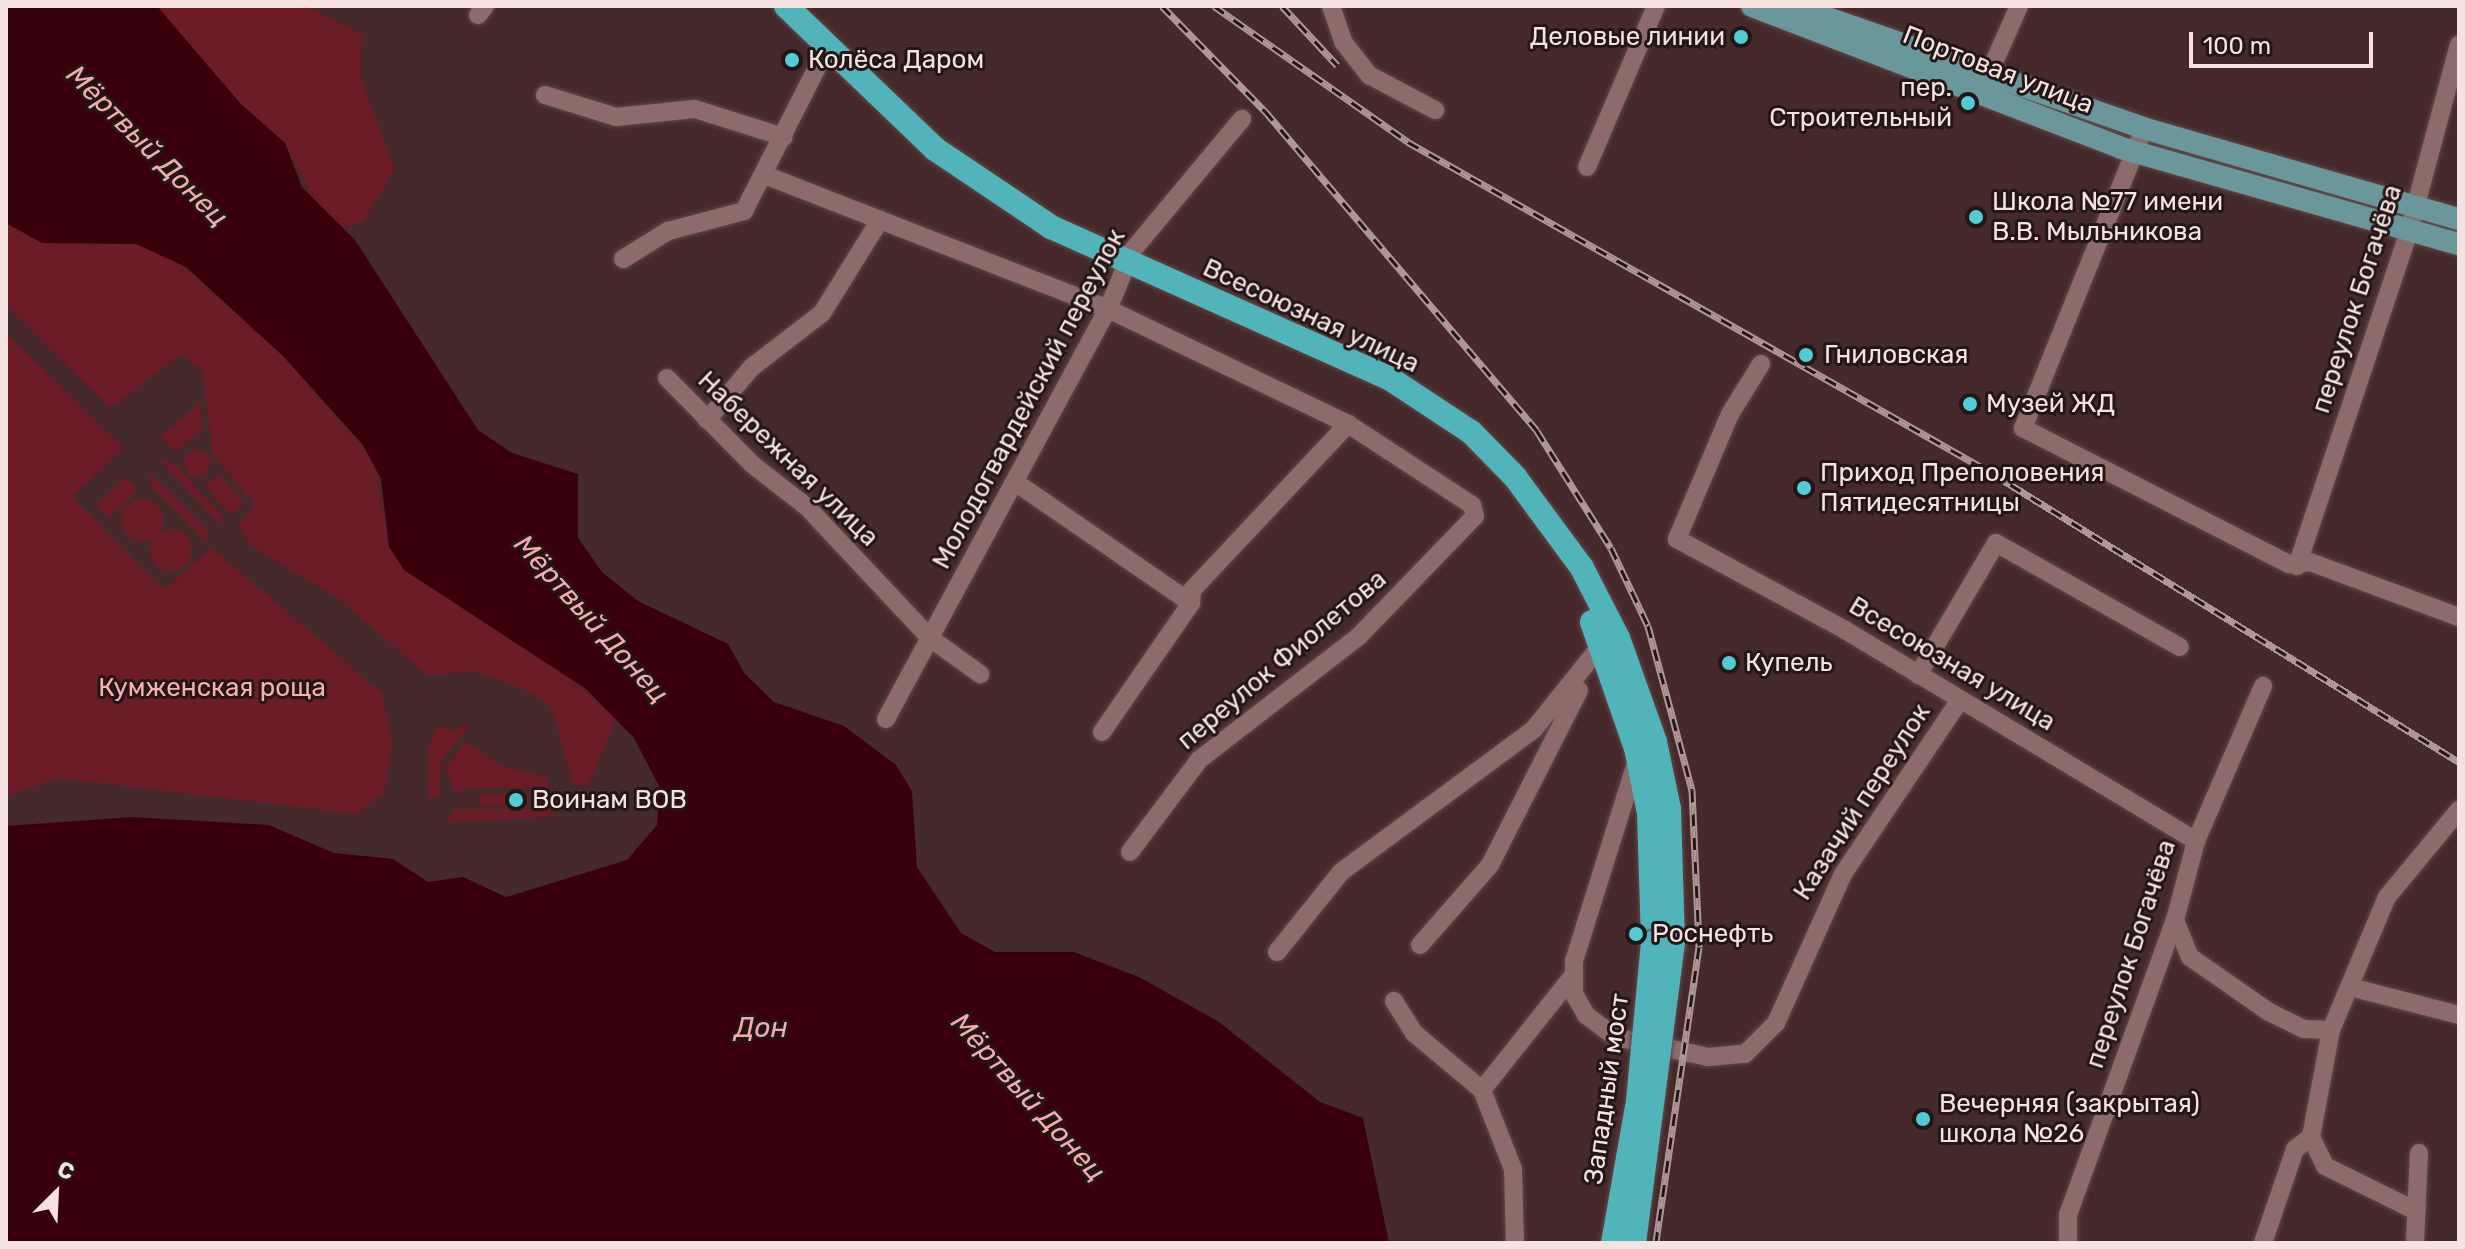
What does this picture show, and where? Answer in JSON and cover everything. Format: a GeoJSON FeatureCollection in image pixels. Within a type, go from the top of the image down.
{"type":"FeatureCollection","features":[{"type":"Feature","properties":{"kind":"highway","name":"Всесоюзная улица"},"geometry":{"type":"LineString","coordinates":[[788,8],[818,48],[975,195],[1122,271],[1384,394],[1462,446],[1570,578],[1603,643],[1648,769]]}},
{"type":"Feature","properties":{"kind":"highway","name":"Всесоюзная улица"},"geometry":{"type":"LineString","coordinates":[[1122,271],[1389,378],[1471,432],[1582,568],[1618,638],[1675,877],[1663,943]]}},
{"type":"Feature","properties":{"kind":"highway","name":"Западный мост"},"geometry":{"type":"LineString","coordinates":[[1613,1243],[1663,943]]}},
{"type":"Feature","properties":{"kind":"highway","name":"Западный мост"},"geometry":{"type":"LineString","coordinates":[[1634,1243],[1663,943]]}},
{"type":"Feature","properties":{"kind":"main road","name":"Портовая улица"},"geometry":{"type":"LineString","coordinates":[[1752,6],[2135,152],[2459,244]]}},
{"type":"Feature","properties":{"kind":"main road","name":"Портовая улица"},"geometry":{"type":"LineString","coordinates":[[1793,6],[2143,128],[2459,219]]}},
{"type":"Feature","properties":{"kind":"street"},"geometry":{"type":"LineString","coordinates":[[1330,6],[1344,43],[1369,75],[1435,110]]}},
{"type":"Feature","properties":{"kind":"street"},"geometry":{"type":"LineString","coordinates":[[1587,167],[1656,6]]}},
{"type":"Feature","properties":{"kind":"street"},"geometry":{"type":"LineString","coordinates":[[1988,76],[2019,6]]}},
{"type":"Feature","properties":{"kind":"street","name":"переулок Богачёва"},"geometry":{"type":"LineString","coordinates":[[2297,566],[2409,231],[2459,45]]}},
{"type":"Feature","properties":{"kind":"street"},"geometry":{"type":"LineString","coordinates":[[623,259],[668,231],[744,211],[767,176],[818,48]]}},
{"type":"Feature","properties":{"kind":"street"},"geometry":{"type":"LineString","coordinates":[[545,95],[616,117],[695,109],[784,137]]}},
{"type":"Feature","properties":{"kind":"street","name":"Молодогвардейский переулок"},"geometry":{"type":"LineString","coordinates":[[886,719],[1108,309],[1122,271],[1242,119]]}},
{"type":"Feature","properties":{"kind":"street"},"geometry":{"type":"LineString","coordinates":[[2143,128],[2023,428],[2080,462],[2297,566],[2310,562],[2459,617]]}},
{"type":"Feature","properties":{"kind":"street"},"geometry":{"type":"LineString","coordinates":[[767,176],[1108,309],[1348,424],[1192,590],[1191,603],[1102,732]]}},
{"type":"Feature","properties":{"kind":"street"},"geometry":{"type":"LineString","coordinates":[[707,420],[752,367],[822,313],[880,220]]}},
{"type":"Feature","properties":{"kind":"street","name":"Всесоюзная улица"},"geometry":{"type":"LineString","coordinates":[[1761,364],[1730,414],[1677,539],[1918,675],[1958,703],[2196,841]]}},
{"type":"Feature","properties":{"kind":"street","name":"Набережная улица"},"geometry":{"type":"LineString","coordinates":[[667,378],[707,420],[807,507],[930,638],[980,674]]}},
{"type":"Feature","properties":{"kind":"street","name":"переулок Фиолетова"},"geometry":{"type":"LineString","coordinates":[[1130,852],[1199,760],[1358,637],[1475,516],[1461,494],[1348,424]]}},
{"type":"Feature","properties":{"kind":"street"},"geometry":{"type":"LineString","coordinates":[[1015,482],[1191,603]]}},
{"type":"Feature","properties":{"kind":"street","name":"Казачий переулок"},"geometry":{"type":"LineString","coordinates":[[1918,675],[1996,543],[2180,647]]}},
{"type":"Feature","properties":{"kind":"street"},"geometry":{"type":"LineString","coordinates":[[1420,945],[1490,865],[1603,643]]}},
{"type":"Feature","properties":{"kind":"street"},"geometry":{"type":"LineString","coordinates":[[1277,952],[1341,872],[1534,729],[1592,666]]}},
{"type":"Feature","properties":{"kind":"street","name":"переулок Богачёва"},"geometry":{"type":"LineString","coordinates":[[2068,1243],[2068,1215],[2175,920],[2196,841],[2263,686]]}},
{"type":"Feature","properties":{"kind":"street","name":"Казачий переулок"},"geometry":{"type":"LineString","coordinates":[[1572,977],[1586,1015],[1615,1037],[1708,1057],[1745,1054],[1776,1023],[1843,874],[1958,703]]}},
{"type":"Feature","properties":{"kind":"street"},"geometry":{"type":"LineString","coordinates":[[1482,1090],[1572,977],[1648,769]]}},
{"type":"Feature","properties":{"kind":"street"},"geometry":{"type":"LineString","coordinates":[[2416,1211],[2325,1166],[2311,1137],[2331,1030],[2354,988],[2387,897],[2459,810]]}},
{"type":"Feature","properties":{"kind":"street"},"geometry":{"type":"LineString","coordinates":[[2175,920],[2190,957],[2269,1012],[2304,1029],[2331,1030]]}},
{"type":"Feature","properties":{"kind":"street"},"geometry":{"type":"LineString","coordinates":[[2354,988],[2459,1015]]}},
{"type":"Feature","properties":{"kind":"street"},"geometry":{"type":"LineString","coordinates":[[1394,1001],[1414,1033],[1482,1090],[1513,1169],[1515,1243]]}},
{"type":"Feature","properties":{"kind":"street"},"geometry":{"type":"LineString","coordinates":[[2263,1243],[2295,1149],[2311,1137]]}},
{"type":"Feature","properties":{"kind":"street"},"geometry":{"type":"LineString","coordinates":[[2415,1243],[2419,1153]]}},
{"type":"Feature","properties":{"kind":"green space"},"geometry":{"type":"Polygon","coordinates":[[[157,6],[306,6],[362,34],[361,80],[395,169],[364,221],[345,228],[317,205],[285,143],[240,103],[157,6]]]}},
{"type":"Feature","properties":{"kind":"green space"},"geometry":{"type":"Polygon","coordinates":[[[6,223],[42,243],[136,244],[170,255],[283,356],[374,461],[389,547],[404,570],[550,661],[616,719],[588,786],[573,785],[552,709],[533,693],[473,671],[428,676],[338,598],[251,546],[238,526],[255,504],[213,455],[202,371],[185,356],[176,358],[111,408],[6,306],[6,223]]]}},
{"type":"Feature","properties":{"kind":"green space","name":"Кумженская роща"},"geometry":{"type":"Polygon","coordinates":[[[6,333],[124,448],[72,497],[164,590],[212,548],[382,693],[392,743],[385,791],[357,814],[58,778],[6,796],[6,333]]]}},
{"type":"Feature","properties":{"kind":"green space"},"geometry":{"type":"Polygon","coordinates":[[[199,403],[203,428],[175,452],[161,436],[199,403]]]}},
{"type":"Feature","properties":{"kind":"green space"},"geometry":{"type":"Polygon","coordinates":[[[197,450],[206,454],[210,463],[206,472],[197,476],[188,472],[184,463],[188,454],[197,450]]]}},
{"type":"Feature","properties":{"kind":"green space"},"geometry":{"type":"Polygon","coordinates":[[[158,458],[174,463],[225,519],[219,524],[158,458]]]}},
{"type":"Feature","properties":{"kind":"green space"},"geometry":{"type":"Polygon","coordinates":[[[149,472],[210,533],[204,540],[152,487],[149,472]]]}},
{"type":"Feature","properties":{"kind":"green space"},"geometry":{"type":"Polygon","coordinates":[[[218,474],[244,503],[231,515],[205,486],[218,474]]]}},
{"type":"Feature","properties":{"kind":"green space"},"geometry":{"type":"Polygon","coordinates":[[[125,477],[138,490],[109,518],[97,505],[125,477]]]}},
{"type":"Feature","properties":{"kind":"green space"},"geometry":{"type":"Polygon","coordinates":[[[142,499],[157,505],[163,520],[157,535],[142,541],[127,535],[121,520],[127,505],[142,499]]]}},
{"type":"Feature","properties":{"kind":"green space"},"geometry":{"type":"Polygon","coordinates":[[[171,529],[186,535],[192,550],[186,565],[171,571],[156,565],[150,550],[156,535],[171,529]]]}},
{"type":"Feature","properties":{"kind":"green space"},"geometry":{"type":"Polygon","coordinates":[[[463,724],[468,728],[441,760],[439,797],[428,798],[428,745],[440,726],[456,731],[463,724]]]}},
{"type":"Feature","properties":{"kind":"green space"},"geometry":{"type":"Polygon","coordinates":[[[466,742],[505,767],[547,776],[552,817],[448,822],[455,809],[546,809],[545,787],[464,789],[457,795],[445,768],[466,742]]]}},
{"type":"Feature","properties":{"kind":"green space"},"geometry":{"type":"Polygon","coordinates":[[[479,794],[529,794],[529,806],[479,806],[479,794]]]}},
{"type":"Feature","properties":{"kind":"water","name":"Дон"},"geometry":{"type":"Polygon","coordinates":[[[6,6],[157,6],[240,103],[285,143],[302,187],[355,240],[478,430],[512,453],[578,474],[578,538],[602,572],[638,601],[728,644],[745,674],[774,702],[844,726],[896,765],[912,791],[917,867],[961,933],[995,952],[1074,952],[1141,978],[1219,1022],[1320,1102],[1363,1118],[1389,1243],[6,1243],[6,826],[132,817],[269,825],[334,853],[393,859],[428,882],[463,877],[506,897],[627,860],[657,825],[660,788],[634,738],[586,689],[404,570],[389,547],[381,479],[363,445],[283,356],[186,267],[136,244],[42,243],[6,223],[6,6]]]}},
{"type":"Feature","properties":{"kind":"railway"},"geometry":{"type":"LineString","coordinates":[[1162,6],[1265,111],[1537,431],[1611,548],[1648,626],[1692,790],[1699,947],[1656,1243]]}},
{"type":"Feature","properties":{"kind":"railway"},"geometry":{"type":"LineString","coordinates":[[1214,6],[1408,142],[1990,472],[2459,762]]}},
{"type":"Feature","properties":{"kind":"railway"},"geometry":{"type":"LineString","coordinates":[[1282,6],[1337,65]]}},
{"type":"Feature","properties":{"kind":"place","name":"Деловые линии"},"geometry":{"type":"Point","coordinates":[1741,37]}},
{"type":"Feature","properties":{"kind":"place","name":"Колёса Даром"},"geometry":{"type":"Point","coordinates":[792,60]}},
{"type":"Feature","properties":{"kind":"place","name":"пер. Строительный"},"geometry":{"type":"Point","coordinates":[1968,103]}},
{"type":"Feature","properties":{"kind":"place","name":"Школа №77 имени В.В. Мыльникова"},"geometry":{"type":"Point","coordinates":[1976,217]}},
{"type":"Feature","properties":{"kind":"place","name":"Гниловская"},"geometry":{"type":"Point","coordinates":[1806,355]}},
{"type":"Feature","properties":{"kind":"place","name":"Музей ЖД"},"geometry":{"type":"Point","coordinates":[1970,404]}},
{"type":"Feature","properties":{"kind":"place","name":"Приход Преполовения Пятидесятницы"},"geometry":{"type":"Point","coordinates":[1804,488]}},
{"type":"Feature","properties":{"kind":"place","name":"Купель"},"geometry":{"type":"Point","coordinates":[1729,663]}},
{"type":"Feature","properties":{"kind":"place","name":"Воинам ВОВ"},"geometry":{"type":"Point","coordinates":[516,800]}},
{"type":"Feature","properties":{"kind":"place","name":"Роснефть"},"geometry":{"type":"Point","coordinates":[1636,934]}},
{"type":"Feature","properties":{"kind":"place","name":"Вечерняя (закрытая) школа №26"},"geometry":{"type":"Point","coordinates":[1923,1119]}},
{"type":"Feature","properties":{"kind":"water label","name":"Мёртвый Донец"},"geometry":{"type":"Point","coordinates":[147,146]}},
{"type":"Feature","properties":{"kind":"water label","name":"Мёртвый Донец"},"geometry":{"type":"Point","coordinates":[591,619]}},
{"type":"Feature","properties":{"kind":"water label","name":"Мёртвый Донец"},"geometry":{"type":"Point","coordinates":[1028,1097]}}]}
